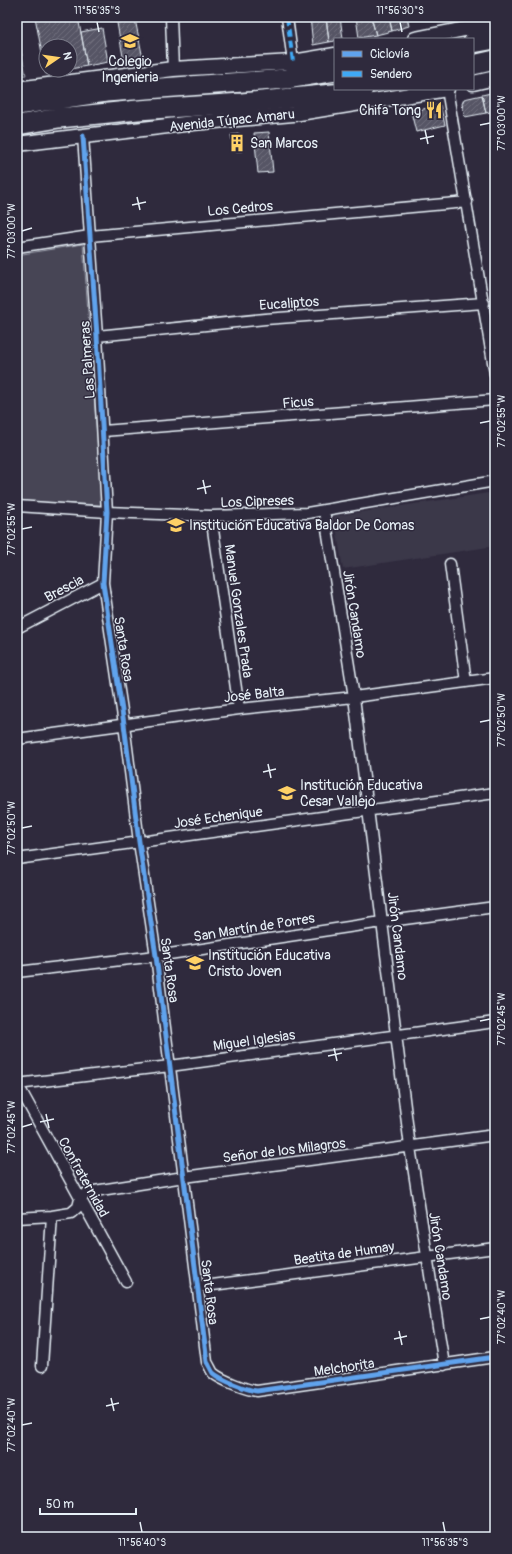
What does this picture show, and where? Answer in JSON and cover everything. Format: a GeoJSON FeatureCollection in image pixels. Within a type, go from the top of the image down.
{"type":"FeatureCollection","features":[{"type":"Feature","properties":{"kind":"highway"},"geometry":{"type":"LineString","coordinates":[[474,43],[495,39]]}},
{"type":"Feature","properties":{"kind":"highway"},"geometry":{"type":"LineString","coordinates":[[474,65],[495,60]]}},
{"type":"Feature","properties":{"kind":"highway"},"geometry":{"type":"LineString","coordinates":[[17,105],[106,92],[286,79],[334,71]]}},
{"type":"Feature","properties":{"kind":"highway","name":"Avenida Túpac Amaru"},"geometry":{"type":"LineString","coordinates":[[17,125],[59,118],[138,110],[242,104],[358,90]]}},
{"type":"Feature","properties":{"kind":"main road"},"geometry":{"type":"LineString","coordinates":[[420,38],[495,23]]}},
{"type":"Feature","properties":{"kind":"main road"},"geometry":{"type":"LineString","coordinates":[[17,89],[173,69],[293,62],[334,56]]}},
{"type":"Feature","properties":{"kind":"main road"},"geometry":{"type":"LineString","coordinates":[[474,83],[495,78]]}},
{"type":"Feature","properties":{"kind":"main road","name":"Avenida Túpac Amaru"},"geometry":{"type":"LineString","coordinates":[[17,144],[192,123],[293,114],[441,90]]}},
{"type":"Feature","properties":{"kind":"street"},"geometry":{"type":"LineString","coordinates":[[172,17],[173,69]]}},
{"type":"Feature","properties":{"kind":"street"},"geometry":{"type":"LineString","coordinates":[[287,17],[293,62]]}},
{"type":"Feature","properties":{"kind":"street"},"geometry":{"type":"LineString","coordinates":[[447,90],[495,374]]}},
{"type":"Feature","properties":{"kind":"street","name":"Las Palmeras"},"geometry":{"type":"LineString","coordinates":[[83,136],[98,336],[107,512],[103,583]]}},
{"type":"Feature","properties":{"kind":"street","name":"Los Cedros"},"geometry":{"type":"LineString","coordinates":[[17,247],[90,236],[467,202]]}},
{"type":"Feature","properties":{"kind":"street","name":"Eucaliptos"},"geometry":{"type":"LineString","coordinates":[[98,336],[265,319],[484,303]]}},
{"type":"Feature","properties":{"kind":"street","name":"Ficus"},"geometry":{"type":"LineString","coordinates":[[103,431],[495,400]]}},
{"type":"Feature","properties":{"kind":"street","name":"Los Cipreses"},"geometry":{"type":"LineString","coordinates":[[17,506],[107,512],[211,516],[307,514],[495,481]]}},
{"type":"Feature","properties":{"kind":"street","name":"Jirón Candamo"},"geometry":{"type":"LineString","coordinates":[[324,510],[354,697],[410,1147],[444,1365]]}},
{"type":"Feature","properties":{"kind":"street","name":"Manuel Gonzales Prada"},"geometry":{"type":"LineString","coordinates":[[211,516],[239,709]]}},
{"type":"Feature","properties":{"kind":"street"},"geometry":{"type":"LineString","coordinates":[[450,564],[466,682]]}},
{"type":"Feature","properties":{"kind":"street","name":"Brescia"},"geometry":{"type":"LineString","coordinates":[[17,628],[103,583]]}},
{"type":"Feature","properties":{"kind":"street","name":"Santa Rosa"},"geometry":{"type":"LineString","coordinates":[[103,583],[156,956],[207,1362]]}},
{"type":"Feature","properties":{"kind":"street","name":"José Balta"},"geometry":{"type":"LineString","coordinates":[[17,739],[239,709],[354,697],[495,678]]}},
{"type":"Feature","properties":{"kind":"street","name":"José Echenique"},"geometry":{"type":"LineString","coordinates":[[17,859],[495,793]]}},
{"type":"Feature","properties":{"kind":"street","name":"San Martín de Porres"},"geometry":{"type":"LineString","coordinates":[[17,972],[156,956],[382,922],[495,907]]}},
{"type":"Feature","properties":{"kind":"street","name":"Miguel Iglesias"},"geometry":{"type":"LineString","coordinates":[[18,1084],[170,1066],[397,1034],[495,1022]]}},
{"type":"Feature","properties":{"kind":"street","name":"Confraternidad"},"geometry":{"type":"LineString","coordinates":[[18,1084],[126,1282]]}},
{"type":"Feature","properties":{"kind":"street","name":"Señor de los Milagros"},"geometry":{"type":"LineString","coordinates":[[80,1199],[88,1192],[184,1177],[495,1135]]}},
{"type":"Feature","properties":{"kind":"street"},"geometry":{"type":"LineString","coordinates":[[17,1218],[52,1216],[71,1213],[78,1207],[80,1199]]}},
{"type":"Feature","properties":{"kind":"street"},"geometry":{"type":"LineString","coordinates":[[42,1366],[52,1216]]}},
{"type":"Feature","properties":{"kind":"street","name":"Beatita de Humay"},"geometry":{"type":"LineString","coordinates":[[197,1287],[495,1248]]}},
{"type":"Feature","properties":{"kind":"street","name":"Melchorita"},"geometry":{"type":"LineString","coordinates":[[207,1362],[213,1373],[226,1380],[257,1391],[495,1357]]}},
{"type":"Feature","properties":{"kind":"shaded area"},"geometry":{"type":"Polygon","coordinates":[[[17,31],[26,75],[17,76],[17,31]]]}},
{"type":"Feature","properties":{"kind":"shaded area"},"geometry":{"type":"Polygon","coordinates":[[[83,244],[102,505],[17,501],[17,255],[83,244]]]}},
{"type":"Feature","properties":{"kind":"shaded area"},"geometry":{"type":"Polygon","coordinates":[[[495,492],[495,546],[343,569],[334,516],[495,492]]]}},
{"type":"Feature","properties":{"kind":"building"},"geometry":{"type":"Polygon","coordinates":[[[35,17],[78,17],[87,66],[78,68],[78,38],[39,38],[35,17]]]}},
{"type":"Feature","properties":{"kind":"building"},"geometry":{"type":"Polygon","coordinates":[[[310,17],[326,17],[329,42],[313,45],[310,17]]]}},
{"type":"Feature","properties":{"kind":"building"},"geometry":{"type":"Polygon","coordinates":[[[326,17],[340,17],[343,38],[334,38],[334,41],[329,42],[326,17]]]}},
{"type":"Feature","properties":{"kind":"building"},"geometry":{"type":"Polygon","coordinates":[[[356,17],[371,17],[376,35],[359,38],[356,17]]]}},
{"type":"Feature","properties":{"kind":"building"},"geometry":{"type":"Polygon","coordinates":[[[371,17],[389,17],[392,31],[376,35],[371,17]]]}},
{"type":"Feature","properties":{"kind":"building"},"geometry":{"type":"Polygon","coordinates":[[[389,17],[407,17],[409,26],[392,31],[389,17]]]}},
{"type":"Feature","properties":{"kind":"building","name":"Colegio Ingenieria"},"geometry":{"type":"Polygon","coordinates":[[[135,19],[143,59],[124,62],[117,23],[135,19]]]}},
{"type":"Feature","properties":{"kind":"building"},"geometry":{"type":"Polygon","coordinates":[[[102,28],[108,62],[87,66],[81,32],[102,28]]]}},
{"type":"Feature","properties":{"kind":"building"},"geometry":{"type":"Polygon","coordinates":[[[495,92],[495,111],[486,113],[482,95],[495,92]]]}},
{"type":"Feature","properties":{"kind":"building"},"geometry":{"type":"Polygon","coordinates":[[[482,95],[486,113],[465,117],[462,104],[464,99],[482,95]]]}},
{"type":"Feature","properties":{"kind":"building"},"geometry":{"type":"Polygon","coordinates":[[[440,105],[445,125],[416,132],[411,112],[440,105]]]}},
{"type":"Feature","properties":{"kind":"building"},"geometry":{"type":"Polygon","coordinates":[[[269,132],[273,172],[258,173],[254,133],[269,132]]]}},
{"type":"Feature","properties":{"kind":"building","name":"San Marcos"},"geometry":{"type":"Polygon","coordinates":[[[240,134],[242,151],[233,151],[231,135],[240,134]]]}},
{"type":"Feature","properties":{"kind":"marked path"},"geometry":{"type":"LineString","coordinates":[[287,17],[293,62]]}},
{"type":"Feature","properties":{"kind":"cycle path"},"geometry":{"type":"LineString","coordinates":[[83,136],[97,336],[107,512],[103,583],[156,956],[207,1362],[213,1373],[222,1379],[247,1389],[257,1391],[495,1357]]}},
{"type":"Feature","properties":{"kind":"place","name":"Colegio Ingenieria"},"geometry":{"type":"Point","coordinates":[130,41]}},
{"type":"Feature","properties":{"kind":"place","name":"Chifa Tong"},"geometry":{"type":"Point","coordinates":[434,110]}},
{"type":"Feature","properties":{"kind":"place","name":"San Marcos"},"geometry":{"type":"Point","coordinates":[237,143]}},
{"type":"Feature","properties":{"kind":"place","name":"Institución Educativa Baldor De Comas"},"geometry":{"type":"Point","coordinates":[176,525]}},
{"type":"Feature","properties":{"kind":"place","name":"Institución Educativa Cesar Vallejo"},"geometry":{"type":"Point","coordinates":[287,793]}},
{"type":"Feature","properties":{"kind":"place","name":"Institución Educativa Cristo Joven"},"geometry":{"type":"Point","coordinates":[195,963]}}]}
